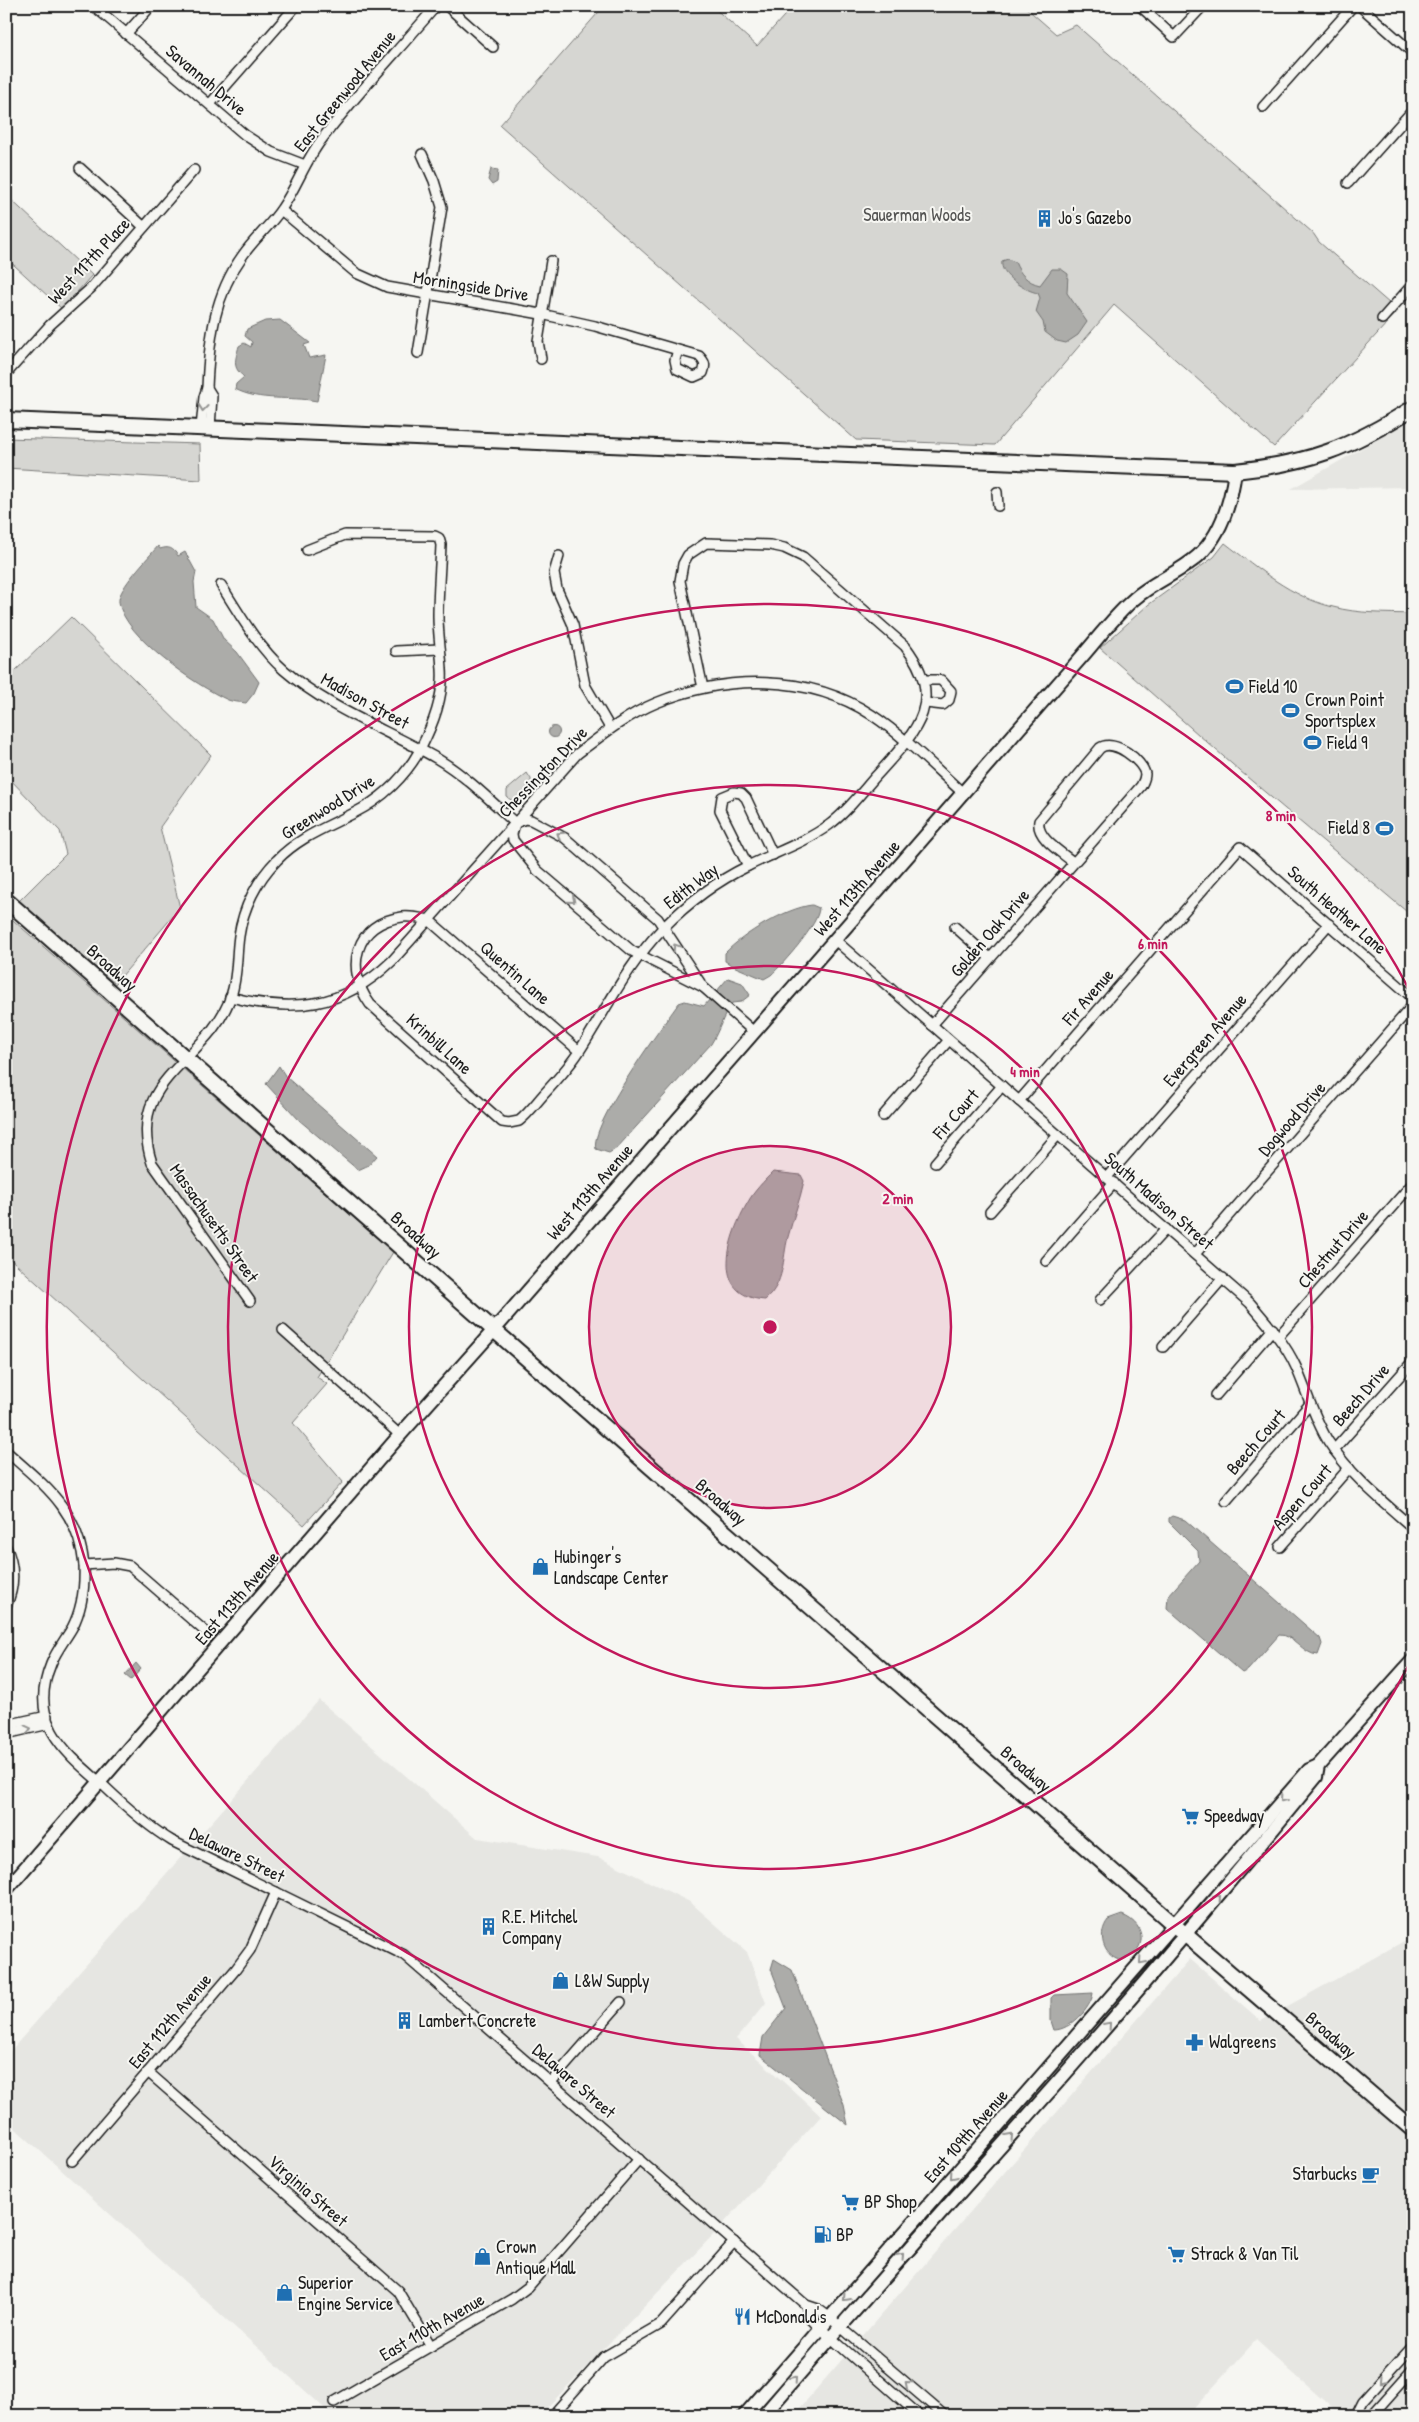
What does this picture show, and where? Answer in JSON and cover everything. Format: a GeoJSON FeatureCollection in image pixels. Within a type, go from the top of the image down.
{"type":"FeatureCollection","features":[{"type":"Feature","properties":{"kind":"main road"},"geometry":{"type":"LineString","coordinates":[[6,420],[1236,471],[1292,464],[1331,452],[1378,430],[1413,408]]}},
{"type":"Feature","properties":{"kind":"main road","name":"Broadway"},"geometry":{"type":"LineString","coordinates":[[6,900],[494,1330],[1174,1924],[1413,2130]]}},
{"type":"Feature","properties":{"kind":"street","name":"Savannah Drive"},"geometry":{"type":"LineString","coordinates":[[94,6],[245,135],[271,152],[305,165]]}},
{"type":"Feature","properties":{"kind":"street"},"geometry":{"type":"LineString","coordinates":[[126,34],[151,6]]}},
{"type":"Feature","properties":{"kind":"street"},"geometry":{"type":"LineString","coordinates":[[210,104],[296,6]]}},
{"type":"Feature","properties":{"kind":"street","name":"East Greenwood Avenue"},"geometry":{"type":"LineString","coordinates":[[206,428],[204,397],[207,388],[210,337],[223,291],[244,252],[281,210],[295,189],[305,165],[322,139],[436,6]]}},
{"type":"Feature","properties":{"kind":"street"},"geometry":{"type":"LineString","coordinates":[[447,6],[493,47]]}},
{"type":"Feature","properties":{"kind":"street"},"geometry":{"type":"LineString","coordinates":[[1140,6],[1174,37],[1203,6]]}},
{"type":"Feature","properties":{"kind":"street"},"geometry":{"type":"LineString","coordinates":[[1263,108],[1352,6]]}},
{"type":"Feature","properties":{"kind":"street"},"geometry":{"type":"LineString","coordinates":[[1360,6],[1413,53]]}},
{"type":"Feature","properties":{"kind":"street"},"geometry":{"type":"LineString","coordinates":[[1348,183],[1413,110]]}},
{"type":"Feature","properties":{"kind":"street"},"geometry":{"type":"LineString","coordinates":[[418,353],[429,296],[442,207],[434,181],[422,154]]}},
{"type":"Feature","properties":{"kind":"street"},"geometry":{"type":"LineString","coordinates":[[80,168],[144,227]]}},
{"type":"Feature","properties":{"kind":"street","name":"West 117th Place"},"geometry":{"type":"LineString","coordinates":[[6,374],[50,325],[91,288],[194,170]]}},
{"type":"Feature","properties":{"kind":"street","name":"Morningside Drive"},"geometry":{"type":"LineString","coordinates":[[281,210],[356,273],[386,287],[541,314],[595,326],[678,350]]}},
{"type":"Feature","properties":{"kind":"street"},"geometry":{"type":"LineString","coordinates":[[541,359],[538,341],[551,261]]}},
{"type":"Feature","properties":{"kind":"street"},"geometry":{"type":"LineString","coordinates":[[1382,319],[1413,284]]}},
{"type":"Feature","properties":{"kind":"street","name":"West 113th Avenue"},"geometry":{"type":"LineString","coordinates":[[494,1330],[1134,599],[1197,556],[1209,543],[1220,527],[1230,502],[1236,471]]}},
{"type":"Feature","properties":{"kind":"street"},"geometry":{"type":"LineString","coordinates":[[997,492],[998,506]]}},
{"type":"Feature","properties":{"kind":"street","name":"Greenwood Drive"},"geometry":{"type":"LineString","coordinates":[[152,1163],[146,1144],[146,1118],[152,1100],[215,1024],[230,997],[236,977],[239,934],[243,917],[249,900],[268,869],[293,845],[373,802],[402,776],[420,750],[434,719],[440,695],[442,670],[438,617],[441,545],[439,538],[435,536],[345,535],[307,550]]}},
{"type":"Feature","properties":{"kind":"street","name":"Edith Way"},"geometry":{"type":"LineString","coordinates":[[502,1122],[514,1123],[524,1117],[579,1051],[622,980],[639,956],[664,928],[695,900],[748,866],[797,845],[831,824],[845,811],[906,742],[920,719],[926,703],[925,680],[914,658],[905,646],[803,557],[770,545],[714,542],[697,547],[688,555],[680,573],[703,688]]}},
{"type":"Feature","properties":{"kind":"street"},"geometry":{"type":"LineString","coordinates":[[560,556],[554,573],[557,589],[573,625],[585,685],[610,728]]}},
{"type":"Feature","properties":{"kind":"street","name":"Madison Street"},"geometry":{"type":"LineString","coordinates":[[221,585],[266,652],[284,670],[320,698],[437,759],[471,783],[515,823]]}},
{"type":"Feature","properties":{"kind":"street"},"geometry":{"type":"LineString","coordinates":[[396,651],[440,650]]}},
{"type":"Feature","properties":{"kind":"street"},"geometry":{"type":"LineString","coordinates":[[925,680],[941,680],[952,691],[949,700],[943,705],[926,703]]}},
{"type":"Feature","properties":{"kind":"street","name":"Chessington Drive"},"geometry":{"type":"LineString","coordinates":[[230,997],[261,1005],[304,1006],[322,1002],[359,987],[383,970],[577,754],[610,728],[656,703],[703,688],[732,683],[784,683],[807,688],[848,703],[870,714],[906,742],[964,794]]}},
{"type":"Feature","properties":{"kind":"street","name":"Golden Oak Drive"},"geometry":{"type":"LineString","coordinates":[[932,1026],[1145,779],[1145,772],[1141,766],[1122,749],[1112,744],[1100,748],[1039,821],[1038,827],[1043,837],[1073,862]]}},
{"type":"Feature","properties":{"kind":"street"},"geometry":{"type":"LineString","coordinates":[[748,866],[720,810],[722,797],[727,793],[741,793],[746,798],[773,855]]}},
{"type":"Feature","properties":{"kind":"street"},"geometry":{"type":"LineString","coordinates":[[703,987],[658,919],[565,838],[531,820],[525,819],[515,823],[512,834],[513,840],[537,870],[639,956],[703,987],[754,1032]]}},
{"type":"Feature","properties":{"kind":"street","name":"South Heather Lane"},"geometry":{"type":"LineString","coordinates":[[1240,847],[1413,998]]}},
{"type":"Feature","properties":{"kind":"street","name":"Fir Avenue"},"geometry":{"type":"LineString","coordinates":[[1019,1101],[1240,847]]}},
{"type":"Feature","properties":{"kind":"street"},"geometry":{"type":"LineString","coordinates":[[359,987],[355,970],[356,952],[368,933],[382,923],[395,919],[412,917],[429,920]]}},
{"type":"Feature","properties":{"kind":"street","name":"Quentin Lane"},"geometry":{"type":"LineString","coordinates":[[429,920],[579,1051]]}},
{"type":"Feature","properties":{"kind":"street","name":"Evergreen Avenue"},"geometry":{"type":"LineString","coordinates":[[1046,1261],[1110,1180],[1328,924]]}},
{"type":"Feature","properties":{"kind":"street"},"geometry":{"type":"LineString","coordinates":[[955,927],[990,958]]}},
{"type":"Feature","properties":{"kind":"street","name":"South Madison Street"},"geometry":{"type":"LineString","coordinates":[[835,940],[1223,1278],[1276,1333],[1296,1366],[1310,1404],[1334,1450],[1375,1495],[1413,1528]]}},
{"type":"Feature","properties":{"kind":"street","name":"Krinbill Lane"},"geometry":{"type":"LineString","coordinates":[[359,987],[370,1004],[502,1122]]}},
{"type":"Feature","properties":{"kind":"street","name":"Dogwood Drive"},"geometry":{"type":"LineString","coordinates":[[1195,1254],[1413,1005]]}},
{"type":"Feature","properties":{"kind":"street"},"geometry":{"type":"LineString","coordinates":[[882,1116],[949,1040]]}},
{"type":"Feature","properties":{"kind":"street","name":"Fir Court"},"geometry":{"type":"LineString","coordinates":[[935,1163],[1002,1086]]}},
{"type":"Feature","properties":{"kind":"street"},"geometry":{"type":"LineString","coordinates":[[990,1212],[1058,1135]]}},
{"type":"Feature","properties":{"kind":"street","name":"Massachusetts Street"},"geometry":{"type":"LineString","coordinates":[[152,1163],[250,1301]]}},
{"type":"Feature","properties":{"kind":"street","name":"Chestnut Drive"},"geometry":{"type":"LineString","coordinates":[[1216,1395],[1276,1333],[1413,1183]]}},
{"type":"Feature","properties":{"kind":"street"},"geometry":{"type":"LineString","coordinates":[[1100,1300],[1166,1229]]}},
{"type":"Feature","properties":{"kind":"street"},"geometry":{"type":"LineString","coordinates":[[1163,1347],[1223,1278]]}},
{"type":"Feature","properties":{"kind":"street"},"geometry":{"type":"LineString","coordinates":[[284,1330],[400,1435]]}},
{"type":"Feature","properties":{"kind":"street","name":"East 113th Avenue"},"geometry":{"type":"LineString","coordinates":[[6,1890],[400,1435],[494,1330]]}},
{"type":"Feature","properties":{"kind":"street","name":"Beech Drive"},"geometry":{"type":"LineString","coordinates":[[1334,1450],[1413,1360]]}},
{"type":"Feature","properties":{"kind":"street","name":"Beech Court"},"geometry":{"type":"LineString","coordinates":[[1226,1501],[1310,1404]]}},
{"type":"Feature","properties":{"kind":"street"},"geometry":{"type":"LineString","coordinates":[[6,1451],[49,1490],[64,1508],[80,1541],[84,1565],[84,1585],[80,1608],[47,1674],[44,1701],[48,1720]]}},
{"type":"Feature","properties":{"kind":"street","name":"Aspen Court"},"geometry":{"type":"LineString","coordinates":[[1280,1547],[1349,1468]]}},
{"type":"Feature","properties":{"kind":"street"},"geometry":{"type":"LineString","coordinates":[[6,1547],[13,1571],[6,1606]]}},
{"type":"Feature","properties":{"kind":"street"},"geometry":{"type":"LineString","coordinates":[[84,1565],[114,1562],[130,1566],[207,1633]]}},
{"type":"Feature","properties":{"kind":"street"},"geometry":{"type":"LineString","coordinates":[[1318,1766],[1413,1660]]}},
{"type":"Feature","properties":{"kind":"street"},"geometry":{"type":"LineString","coordinates":[[6,1726],[48,1720]]}},
{"type":"Feature","properties":{"kind":"street"},"geometry":{"type":"LineString","coordinates":[[6,1734],[48,1720]]}},
{"type":"Feature","properties":{"kind":"street","name":"Delaware Street"},"geometry":{"type":"LineString","coordinates":[[48,1720],[60,1746],[68,1755],[155,1831],[404,1955],[806,2305],[818,2308],[945,2416]]}},
{"type":"Feature","properties":{"kind":"street","name":"East 109th Avenue"},"geometry":{"type":"LineString","coordinates":[[744,2416],[1309,1770],[1318,1766]]}},
{"type":"Feature","properties":{"kind":"street","name":"East 109th Avenue"},"geometry":{"type":"LineString","coordinates":[[763,2416],[839,2326],[1076,2062],[1237,1876],[1316,1777],[1318,1766]]}},
{"type":"Feature","properties":{"kind":"street","name":"East 112th Avenue"},"geometry":{"type":"LineString","coordinates":[[72,2160],[250,1950],[276,1892]]}},
{"type":"Feature","properties":{"kind":"street"},"geometry":{"type":"LineString","coordinates":[[551,2082],[622,2002]]}},
{"type":"Feature","properties":{"kind":"street","name":"Virginia Street"},"geometry":{"type":"LineString","coordinates":[[148,2072],[398,2291],[431,2346]]}},
{"type":"Feature","properties":{"kind":"street","name":"East 110th Avenue"},"geometry":{"type":"LineString","coordinates":[[334,2402],[512,2299],[528,2287],[639,2159]]}},
{"type":"Feature","properties":{"kind":"street"},"geometry":{"type":"LineString","coordinates":[[552,2416],[604,2356],[661,2324],[734,2242]]}},
{"type":"Feature","properties":{"kind":"street","name":"Delaware Street"},"geometry":{"type":"LineString","coordinates":[[806,2305],[810,2318],[820,2328],[920,2416]]}},
{"type":"Feature","properties":{"kind":"street"},"geometry":{"type":"LineString","coordinates":[[1413,2346],[1363,2401],[1356,2415],[1372,2415],[1413,2369]]}},
{"type":"Feature","properties":{"kind":"shaded area"},"geometry":{"type":"Polygon","coordinates":[[[491,169],[498,170],[497,182],[492,185],[488,180],[491,169]]]}},
{"type":"Feature","properties":{"kind":"shaded area"},"geometry":{"type":"Polygon","coordinates":[[[1008,259],[1015,262],[1022,274],[1035,284],[1040,285],[1052,269],[1061,269],[1068,274],[1067,293],[1087,322],[1078,335],[1066,343],[1057,341],[1045,332],[1043,322],[1036,312],[1040,298],[1038,293],[1021,286],[1009,277],[1002,267],[1002,261],[1008,259]]]}},
{"type":"Feature","properties":{"kind":"shaded area"},"geometry":{"type":"Polygon","coordinates":[[[280,320],[310,343],[304,345],[309,358],[326,355],[317,401],[255,396],[235,389],[236,384],[244,377],[236,367],[236,356],[239,346],[244,343],[251,347],[252,342],[245,336],[247,329],[265,321],[280,320]]]}},
{"type":"Feature","properties":{"kind":"shaded area"},"geometry":{"type":"Polygon","coordinates":[[[1413,419],[1413,487],[1291,489],[1413,419]]]}},
{"type":"Feature","properties":{"kind":"shaded area"},"geometry":{"type":"Polygon","coordinates":[[[158,546],[160,549],[170,548],[178,556],[185,552],[196,572],[194,582],[196,607],[213,619],[224,640],[237,652],[259,682],[254,693],[246,703],[228,700],[181,672],[148,645],[124,616],[119,602],[123,589],[134,573],[158,546]]]}},
{"type":"Feature","properties":{"kind":"shaded area"},"geometry":{"type":"Polygon","coordinates":[[[554,726],[560,732],[554,738],[548,732],[554,726]]]}},
{"type":"Feature","properties":{"kind":"shaded area"},"geometry":{"type":"Polygon","coordinates":[[[812,905],[819,908],[813,924],[771,975],[764,979],[725,961],[725,953],[754,930],[778,916],[812,905]]]}},
{"type":"Feature","properties":{"kind":"shaded area"},"geometry":{"type":"Polygon","coordinates":[[[728,978],[742,983],[750,995],[741,1002],[732,1003],[711,1044],[617,1148],[609,1153],[596,1149],[597,1137],[603,1120],[628,1076],[679,1003],[685,1001],[704,1006],[728,978]]]}},
{"type":"Feature","properties":{"kind":"shaded area"},"geometry":{"type":"Polygon","coordinates":[[[279,1066],[286,1077],[377,1156],[369,1165],[358,1170],[299,1120],[266,1084],[279,1066]]]}},
{"type":"Feature","properties":{"kind":"shaded area"},"geometry":{"type":"Polygon","coordinates":[[[773,1172],[801,1175],[804,1181],[788,1237],[782,1271],[776,1286],[765,1300],[747,1296],[736,1288],[730,1276],[728,1262],[730,1246],[741,1215],[753,1194],[773,1172]]]}},
{"type":"Feature","properties":{"kind":"shaded area"},"geometry":{"type":"Polygon","coordinates":[[[1172,1516],[1185,1520],[1320,1638],[1322,1644],[1318,1655],[1312,1654],[1289,1638],[1279,1635],[1248,1670],[1242,1673],[1167,1608],[1168,1596],[1199,1561],[1198,1551],[1169,1522],[1169,1518],[1172,1516]]]}},
{"type":"Feature","properties":{"kind":"shaded area"},"geometry":{"type":"Polygon","coordinates":[[[136,1663],[141,1669],[131,1680],[125,1675],[136,1663]]]}},
{"type":"Feature","properties":{"kind":"shaded area"},"geometry":{"type":"Polygon","coordinates":[[[319,1700],[477,1838],[598,1857],[690,1902],[747,1952],[766,2003],[736,2039],[821,2116],[713,2235],[539,2416],[333,2416],[6,2120],[6,2056],[319,1700]]]}},
{"type":"Feature","properties":{"kind":"shaded area"},"geometry":{"type":"Polygon","coordinates":[[[1122,1915],[1137,1926],[1141,1939],[1135,1952],[1119,1960],[1109,1954],[1102,1937],[1108,1920],[1122,1915]]]}},
{"type":"Feature","properties":{"kind":"shaded area"},"geometry":{"type":"Polygon","coordinates":[[[1413,1936],[1413,2416],[1341,2416],[1256,2340],[1187,2416],[793,2416],[1190,1959],[1261,2021],[1413,1936]]]}},
{"type":"Feature","properties":{"kind":"shaded area"},"geometry":{"type":"Polygon","coordinates":[[[774,1959],[792,1970],[844,2105],[848,2125],[760,2055],[763,2037],[786,2008],[771,1969],[774,1959]]]}},
{"type":"Feature","properties":{"kind":"shaded area"},"geometry":{"type":"Polygon","coordinates":[[[1093,1993],[1088,2006],[1079,2018],[1067,2026],[1054,2030],[1051,2021],[1051,1998],[1054,1995],[1093,1993]]]}},
{"type":"Feature","properties":{"kind":"green space","name":"Sauerman Woods"},"geometry":{"type":"Polygon","coordinates":[[[604,6],[712,6],[757,46],[793,6],[1024,6],[1056,34],[1076,25],[1313,233],[1319,242],[1398,311],[1274,447],[1114,305],[995,445],[856,440],[500,125],[604,6]]]}},
{"type":"Feature","properties":{"kind":"green space"},"geometry":{"type":"Polygon","coordinates":[[[6,195],[92,275],[62,309],[14,265],[6,263],[6,195]]]}},
{"type":"Feature","properties":{"kind":"green space"},"geometry":{"type":"Polygon","coordinates":[[[6,438],[200,444],[201,480],[6,468],[6,438]]]}},
{"type":"Feature","properties":{"kind":"green space","name":"Crown Point Sportsplex"},"geometry":{"type":"Polygon","coordinates":[[[1225,543],[1276,581],[1318,602],[1353,611],[1413,614],[1413,917],[1240,771],[1100,648],[1148,605],[1214,557],[1225,543]]]}},
{"type":"Feature","properties":{"kind":"green space"},"geometry":{"type":"Polygon","coordinates":[[[71,617],[211,755],[160,827],[180,908],[115,984],[19,901],[66,854],[60,831],[6,775],[6,662],[15,671],[71,617]]]}},
{"type":"Feature","properties":{"kind":"green space"},"geometry":{"type":"Polygon","coordinates":[[[527,773],[531,779],[531,784],[520,799],[511,800],[507,797],[507,790],[527,773]]]}},
{"type":"Feature","properties":{"kind":"green space"},"geometry":{"type":"Polygon","coordinates":[[[6,914],[393,1252],[317,1377],[327,1384],[293,1423],[343,1482],[304,1525],[6,1255],[6,914]]]}},
{"type":"Feature","properties":{"kind":"place","name":"Jo's Gazebo"},"geometry":{"type":"Point","coordinates":[1044,218]}},
{"type":"Feature","properties":{"kind":"place","name":"Field 10"},"geometry":{"type":"Point","coordinates":[1235,687]}},
{"type":"Feature","properties":{"kind":"place","name":"Crown Point Sportsplex"},"geometry":{"type":"Point","coordinates":[1291,710]}},
{"type":"Feature","properties":{"kind":"place","name":"Field 9"},"geometry":{"type":"Point","coordinates":[1313,743]}},
{"type":"Feature","properties":{"kind":"place","name":"Field 8"},"geometry":{"type":"Point","coordinates":[1384,828]}},
{"type":"Feature","properties":{"kind":"place","name":"Hubinger's Landscape Center"},"geometry":{"type":"Point","coordinates":[540,1567]}},
{"type":"Feature","properties":{"kind":"place","name":"Speedway"},"geometry":{"type":"Point","coordinates":[1190,1816]}},
{"type":"Feature","properties":{"kind":"place","name":"R.E. Mitchel Company"},"geometry":{"type":"Point","coordinates":[488,1927]}},
{"type":"Feature","properties":{"kind":"place","name":"L&W Supply"},"geometry":{"type":"Point","coordinates":[561,1981]}},
{"type":"Feature","properties":{"kind":"place","name":"Lambert Concrete"},"geometry":{"type":"Point","coordinates":[405,2021]}},
{"type":"Feature","properties":{"kind":"place","name":"Walgreens"},"geometry":{"type":"Point","coordinates":[1195,2042]}},
{"type":"Feature","properties":{"kind":"place","name":"Starbucks"},"geometry":{"type":"Point","coordinates":[1371,2174]}},
{"type":"Feature","properties":{"kind":"place","name":"BP Shop"},"geometry":{"type":"Point","coordinates":[850,2202]}},
{"type":"Feature","properties":{"kind":"place","name":"BP"},"geometry":{"type":"Point","coordinates":[822,2235]}},
{"type":"Feature","properties":{"kind":"place","name":"Strack & Van Til"},"geometry":{"type":"Point","coordinates":[1177,2254]}},
{"type":"Feature","properties":{"kind":"place","name":"Crown Antique Mall"},"geometry":{"type":"Point","coordinates":[482,2257]}},
{"type":"Feature","properties":{"kind":"place","name":"Superior Engine Service"},"geometry":{"type":"Point","coordinates":[284,2293]}},
{"type":"Feature","properties":{"kind":"place","name":"McDonald's"},"geometry":{"type":"Point","coordinates":[742,2317]}}]}
